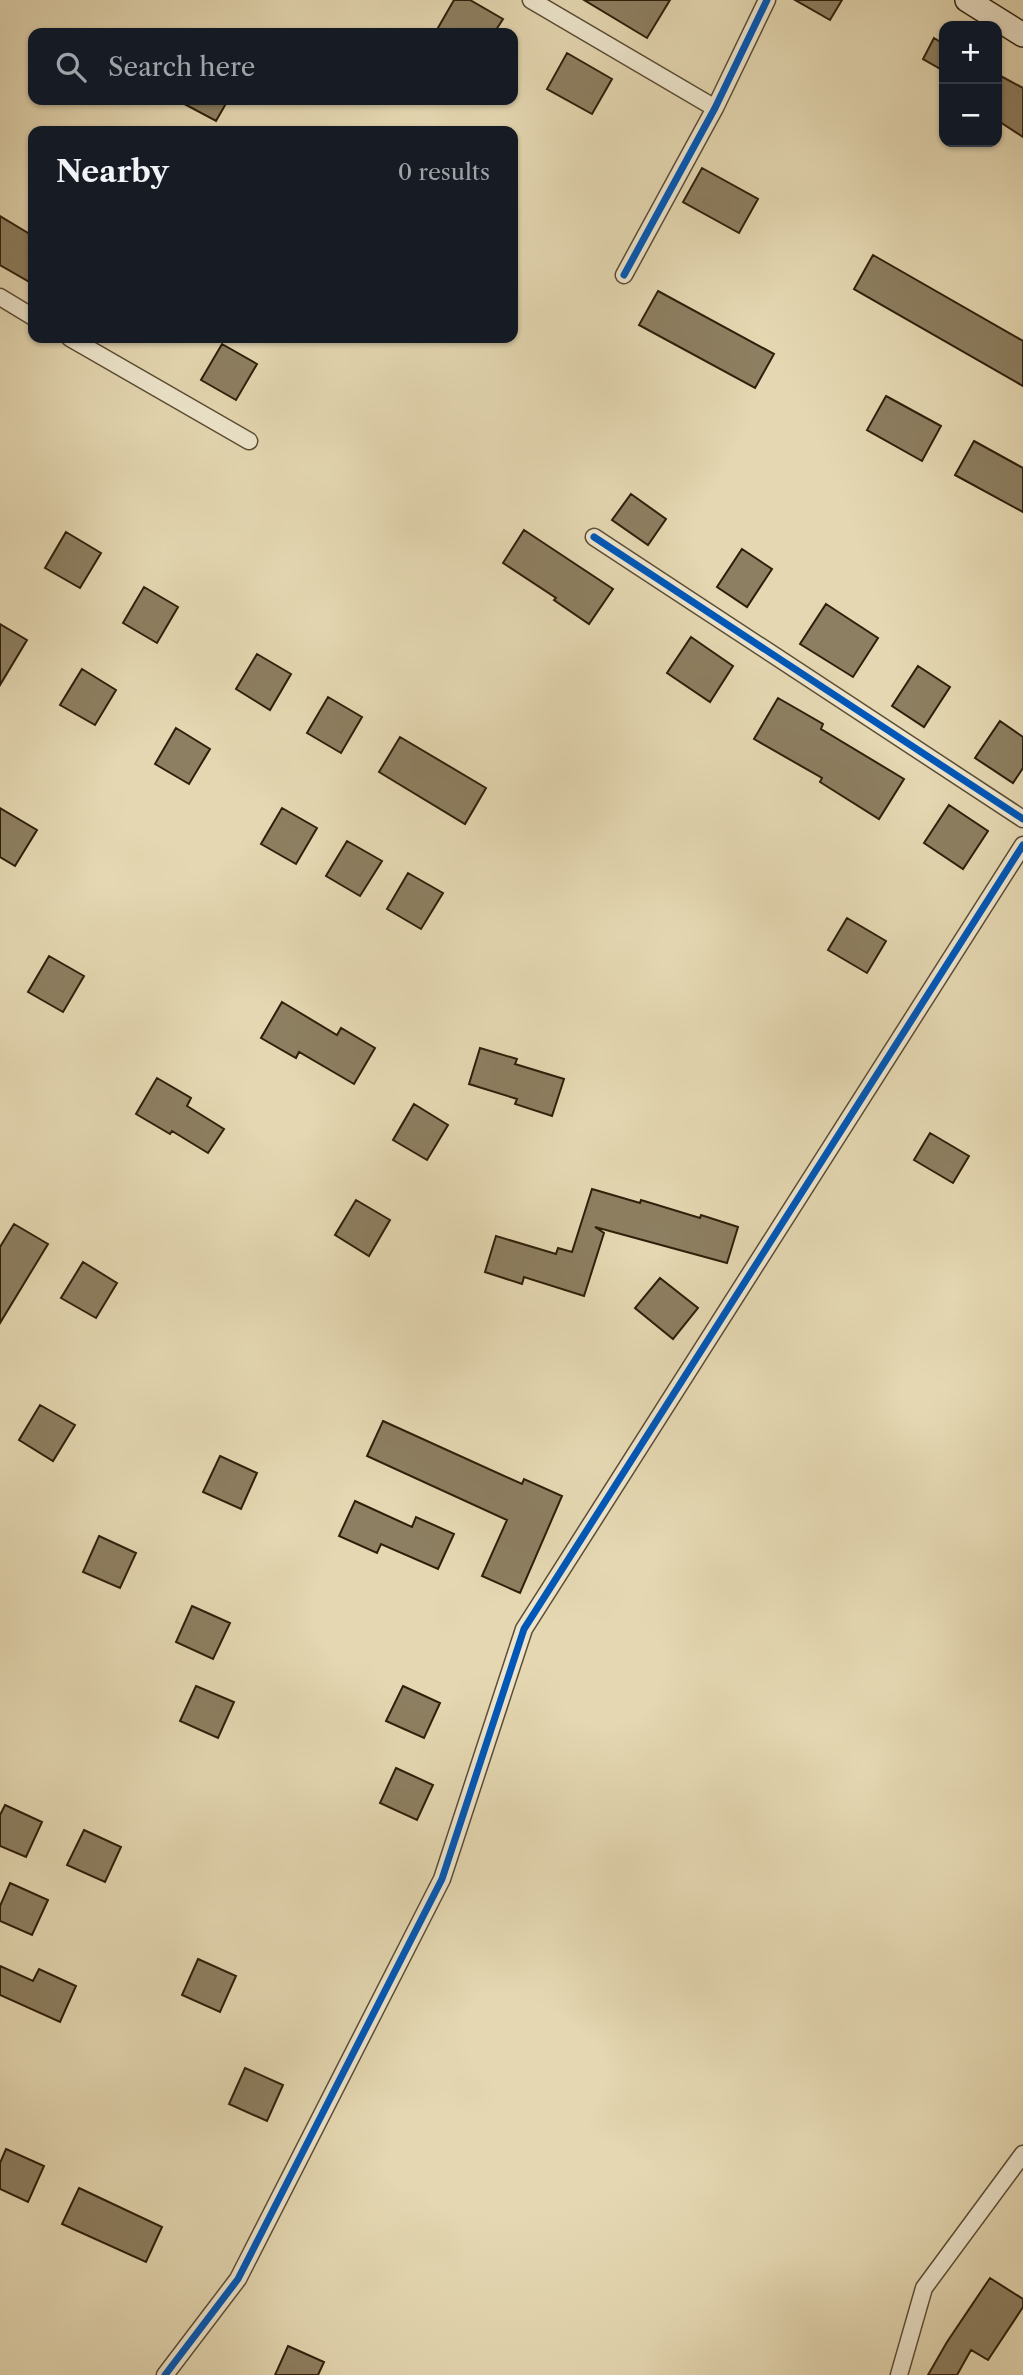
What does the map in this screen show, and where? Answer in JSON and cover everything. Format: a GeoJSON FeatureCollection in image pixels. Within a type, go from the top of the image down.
{"type":"FeatureCollection","features":[{"type":"Feature","properties":{"kind":"street"},"geometry":{"type":"LineString","coordinates":[[531,0],[715,108]]}},
{"type":"Feature","properties":{"kind":"street"},"geometry":{"type":"LineString","coordinates":[[624,275],[715,108],[767,0]]}},
{"type":"Feature","properties":{"kind":"street"},"geometry":{"type":"LineString","coordinates":[[967,0],[1023,35]]}},
{"type":"Feature","properties":{"kind":"street"},"geometry":{"type":"LineString","coordinates":[[0,297],[28,314]]}},
{"type":"Feature","properties":{"kind":"street"},"geometry":{"type":"LineString","coordinates":[[79,343],[249,441]]}},
{"type":"Feature","properties":{"kind":"street"},"geometry":{"type":"LineString","coordinates":[[594,537],[1023,819]]}},
{"type":"Feature","properties":{"kind":"street"},"geometry":{"type":"LineString","coordinates":[[165,2375],[238,2278],[442,1879],[524,1629],[1023,845]]}},
{"type":"Feature","properties":{"kind":"street"},"geometry":{"type":"LineString","coordinates":[[900,2375],[925,2288],[1023,2154]]}},
{"type":"Feature","properties":{"kind":"building"},"geometry":{"type":"Polygon","coordinates":[[[454,0],[470,0],[503,19],[497,28],[438,28],[454,0]]]}},
{"type":"Feature","properties":{"kind":"building"},"geometry":{"type":"Polygon","coordinates":[[[584,0],[670,0],[647,38],[584,0]]]}},
{"type":"Feature","properties":{"kind":"building"},"geometry":{"type":"Polygon","coordinates":[[[795,0],[842,0],[830,20],[795,0]]]}},
{"type":"Feature","properties":{"kind":"building"},"geometry":{"type":"Polygon","coordinates":[[[934,38],[939,41],[939,68],[923,59],[934,38]]]}},
{"type":"Feature","properties":{"kind":"building"},"geometry":{"type":"Polygon","coordinates":[[[567,53],[612,79],[592,114],[547,89],[567,53]]]}},
{"type":"Feature","properties":{"kind":"building"},"geometry":{"type":"Polygon","coordinates":[[[1002,77],[1023,88],[1023,137],[1002,123],[1002,77]]]}},
{"type":"Feature","properties":{"kind":"building"},"geometry":{"type":"Polygon","coordinates":[[[186,105],[225,105],[216,121],[186,105]]]}},
{"type":"Feature","properties":{"kind":"building"},"geometry":{"type":"Polygon","coordinates":[[[702,168],[758,199],[739,233],[683,202],[702,168]]]}},
{"type":"Feature","properties":{"kind":"building"},"geometry":{"type":"Polygon","coordinates":[[[0,216],[28,233],[28,281],[0,265],[0,216]]]}},
{"type":"Feature","properties":{"kind":"building"},"geometry":{"type":"Polygon","coordinates":[[[873,255],[1023,341],[1023,386],[854,289],[873,255]]]}},
{"type":"Feature","properties":{"kind":"building"},"geometry":{"type":"Polygon","coordinates":[[[658,291],[774,354],[755,388],[639,325],[658,291]]]}},
{"type":"Feature","properties":{"kind":"building"},"geometry":{"type":"Polygon","coordinates":[[[222,344],[257,364],[236,400],[201,380],[222,344]]]}},
{"type":"Feature","properties":{"kind":"building"},"geometry":{"type":"Polygon","coordinates":[[[886,396],[941,426],[922,461],[867,430],[886,396]]]}},
{"type":"Feature","properties":{"kind":"building"},"geometry":{"type":"Polygon","coordinates":[[[974,441],[1023,468],[1023,512],[955,475],[974,441]]]}},
{"type":"Feature","properties":{"kind":"building"},"geometry":{"type":"Polygon","coordinates":[[[631,494],[666,519],[648,545],[612,520],[631,494]]]}},
{"type":"Feature","properties":{"kind":"building"},"geometry":{"type":"Polygon","coordinates":[[[524,530],[613,589],[589,624],[554,600],[556,598],[503,563],[524,530]]]}},
{"type":"Feature","properties":{"kind":"building"},"geometry":{"type":"Polygon","coordinates":[[[66,532],[101,553],[80,588],[45,568],[66,532]]]}},
{"type":"Feature","properties":{"kind":"building"},"geometry":{"type":"Polygon","coordinates":[[[742,549],[772,569],[747,607],[717,587],[742,549]]]}},
{"type":"Feature","properties":{"kind":"building"},"geometry":{"type":"Polygon","coordinates":[[[144,587],[178,607],[157,643],[123,623],[144,587]]]}},
{"type":"Feature","properties":{"kind":"building"},"geometry":{"type":"Polygon","coordinates":[[[826,604],[878,638],[853,677],[800,644],[826,604]]]}},
{"type":"Feature","properties":{"kind":"building"},"geometry":{"type":"Polygon","coordinates":[[[0,624],[27,640],[0,685],[0,624]]]}},
{"type":"Feature","properties":{"kind":"building"},"geometry":{"type":"Polygon","coordinates":[[[691,637],[733,666],[710,702],[667,673],[691,637]]]}},
{"type":"Feature","properties":{"kind":"building"},"geometry":{"type":"Polygon","coordinates":[[[257,654],[291,674],[270,710],[236,689],[257,654]]]}},
{"type":"Feature","properties":{"kind":"building"},"geometry":{"type":"Polygon","coordinates":[[[918,666],[950,687],[924,727],[892,706],[918,666]]]}},
{"type":"Feature","properties":{"kind":"building"},"geometry":{"type":"Polygon","coordinates":[[[82,669],[116,690],[95,725],[60,705],[82,669]]]}},
{"type":"Feature","properties":{"kind":"building"},"geometry":{"type":"Polygon","coordinates":[[[328,697],[362,717],[341,753],[307,733],[328,697]]]}},
{"type":"Feature","properties":{"kind":"building"},"geometry":{"type":"Polygon","coordinates":[[[778,698],[823,724],[821,729],[904,779],[879,819],[820,782],[822,778],[754,739],[778,698]]]}},
{"type":"Feature","properties":{"kind":"building"},"geometry":{"type":"Polygon","coordinates":[[[1000,721],[1023,737],[1023,768],[1013,783],[975,758],[1000,721]]]}},
{"type":"Feature","properties":{"kind":"building"},"geometry":{"type":"Polygon","coordinates":[[[176,728],[210,749],[189,784],[155,764],[176,728]]]}},
{"type":"Feature","properties":{"kind":"building"},"geometry":{"type":"Polygon","coordinates":[[[400,737],[486,788],[465,824],[379,772],[400,737]]]}},
{"type":"Feature","properties":{"kind":"building"},"geometry":{"type":"Polygon","coordinates":[[[949,805],[988,831],[963,869],[924,843],[949,805]]]}},
{"type":"Feature","properties":{"kind":"building"},"geometry":{"type":"Polygon","coordinates":[[[0,808],[37,830],[15,866],[0,857],[0,808]]]}},
{"type":"Feature","properties":{"kind":"building"},"geometry":{"type":"Polygon","coordinates":[[[282,808],[317,828],[296,864],[261,844],[282,808]]]}},
{"type":"Feature","properties":{"kind":"building"},"geometry":{"type":"Polygon","coordinates":[[[347,841],[382,861],[360,896],[326,876],[347,841]]]}},
{"type":"Feature","properties":{"kind":"building"},"geometry":{"type":"Polygon","coordinates":[[[408,873],[443,893],[421,929],[387,909],[408,873]]]}},
{"type":"Feature","properties":{"kind":"building"},"geometry":{"type":"Polygon","coordinates":[[[847,918],[886,941],[867,973],[828,950],[847,918]]]}},
{"type":"Feature","properties":{"kind":"building"},"geometry":{"type":"Polygon","coordinates":[[[49,956],[84,976],[63,1012],[28,992],[49,956]]]}},
{"type":"Feature","properties":{"kind":"building"},"geometry":{"type":"Polygon","coordinates":[[[282,1002],[337,1035],[341,1028],[375,1048],[354,1084],[299,1052],[296,1058],[261,1038],[282,1002]]]}},
{"type":"Feature","properties":{"kind":"building"},"geometry":{"type":"Polygon","coordinates":[[[480,1048],[517,1059],[515,1064],[564,1079],[552,1116],[515,1104],[517,1099],[469,1084],[480,1048]]]}},
{"type":"Feature","properties":{"kind":"building"},"geometry":{"type":"Polygon","coordinates":[[[157,1078],[191,1098],[187,1106],[224,1129],[208,1153],[172,1131],[170,1134],[136,1114],[157,1078]]]}},
{"type":"Feature","properties":{"kind":"building"},"geometry":{"type":"Polygon","coordinates":[[[414,1104],[448,1125],[427,1160],[393,1140],[414,1104]]]}},
{"type":"Feature","properties":{"kind":"building"},"geometry":{"type":"Polygon","coordinates":[[[930,1133],[969,1156],[953,1183],[914,1160],[930,1133]]]}},
{"type":"Feature","properties":{"kind":"building"},"geometry":{"type":"Polygon","coordinates":[[[592,1189],[700,1218],[701,1215],[738,1227],[727,1263],[595,1227],[604,1233],[584,1296],[524,1277],[522,1284],[485,1272],[496,1236],[556,1254],[558,1248],[572,1252],[592,1189]]]}},
{"type":"Feature","properties":{"kind":"building"},"geometry":{"type":"Polygon","coordinates":[[[356,1200],[390,1220],[369,1256],[335,1235],[356,1200]]]}},
{"type":"Feature","properties":{"kind":"building"},"geometry":{"type":"Polygon","coordinates":[[[14,1224],[48,1244],[0,1323],[0,1247],[14,1224]]]}},
{"type":"Feature","properties":{"kind":"building"},"geometry":{"type":"Polygon","coordinates":[[[83,1262],[117,1283],[96,1318],[61,1298],[83,1262]]]}},
{"type":"Feature","properties":{"kind":"building"},"geometry":{"type":"Polygon","coordinates":[[[660,1278],[698,1308],[673,1339],[635,1308],[660,1278]]]}},
{"type":"Feature","properties":{"kind":"building"},"geometry":{"type":"Polygon","coordinates":[[[40,1405],[75,1425],[53,1461],[19,1440],[40,1405]]]}},
{"type":"Feature","properties":{"kind":"building"},"geometry":{"type":"Polygon","coordinates":[[[383,1421],[522,1484],[524,1479],[562,1496],[520,1593],[482,1576],[507,1520],[367,1456],[383,1421]]]}},
{"type":"Feature","properties":{"kind":"building"},"geometry":{"type":"Polygon","coordinates":[[[220,1456],[257,1473],[241,1509],[203,1492],[220,1456]]]}},
{"type":"Feature","properties":{"kind":"building"},"geometry":{"type":"Polygon","coordinates":[[[355,1501],[412,1527],[416,1517],[454,1534],[438,1569],[381,1544],[377,1553],[339,1536],[355,1501]]]}},
{"type":"Feature","properties":{"kind":"building"},"geometry":{"type":"Polygon","coordinates":[[[99,1536],[136,1553],[120,1588],[83,1572],[99,1536]]]}},
{"type":"Feature","properties":{"kind":"building"},"geometry":{"type":"Polygon","coordinates":[[[192,1606],[230,1623],[213,1659],[176,1642],[192,1606]]]}},
{"type":"Feature","properties":{"kind":"building"},"geometry":{"type":"Polygon","coordinates":[[[196,1686],[234,1702],[218,1738],[180,1721],[196,1686]]]}},
{"type":"Feature","properties":{"kind":"building"},"geometry":{"type":"Polygon","coordinates":[[[403,1686],[440,1703],[424,1738],[386,1721],[403,1686]]]}},
{"type":"Feature","properties":{"kind":"building"},"geometry":{"type":"Polygon","coordinates":[[[396,1768],[433,1785],[417,1820],[380,1803],[396,1768]]]}},
{"type":"Feature","properties":{"kind":"building"},"geometry":{"type":"Polygon","coordinates":[[[5,1805],[42,1822],[26,1857],[0,1846],[0,1815],[5,1805]]]}},
{"type":"Feature","properties":{"kind":"building"},"geometry":{"type":"Polygon","coordinates":[[[84,1830],[121,1847],[105,1882],[67,1865],[84,1830]]]}},
{"type":"Feature","properties":{"kind":"building"},"geometry":{"type":"Polygon","coordinates":[[[10,1883],[48,1900],[32,1935],[0,1921],[0,1906],[10,1883]]]}},
{"type":"Feature","properties":{"kind":"building"},"geometry":{"type":"Polygon","coordinates":[[[198,1959],[236,1976],[220,2012],[182,1995],[198,1959]]]}},
{"type":"Feature","properties":{"kind":"building"},"geometry":{"type":"Polygon","coordinates":[[[0,1966],[33,1981],[39,1969],[76,1986],[60,2022],[0,1995],[0,1966]]]}},
{"type":"Feature","properties":{"kind":"building"},"geometry":{"type":"Polygon","coordinates":[[[245,2068],[283,2085],[267,2121],[229,2104],[245,2068]]]}},
{"type":"Feature","properties":{"kind":"building"},"geometry":{"type":"Polygon","coordinates":[[[6,2149],[44,2166],[28,2202],[0,2189],[0,2163],[6,2149]]]}},
{"type":"Feature","properties":{"kind":"building"},"geometry":{"type":"Polygon","coordinates":[[[79,2188],[162,2227],[146,2262],[62,2224],[79,2188]]]}},
{"type":"Feature","properties":{"kind":"building"},"geometry":{"type":"Polygon","coordinates":[[[990,2278],[1023,2299],[1023,2307],[988,2360],[971,2350],[957,2375],[928,2375],[947,2342],[990,2278]]]}},
{"type":"Feature","properties":{"kind":"building"},"geometry":{"type":"Polygon","coordinates":[[[288,2346],[324,2362],[318,2375],[275,2375],[288,2346]]]}},
{"type":"Feature","properties":{"kind":"cycle path"},"geometry":{"type":"LineString","coordinates":[[624,275],[715,108],[767,0]]}},
{"type":"Feature","properties":{"kind":"cycle path"},"geometry":{"type":"LineString","coordinates":[[594,537],[1023,819]]}},
{"type":"Feature","properties":{"kind":"cycle path"},"geometry":{"type":"LineString","coordinates":[[165,2375],[238,2279],[442,1879],[524,1629],[1023,845]]}}]}
